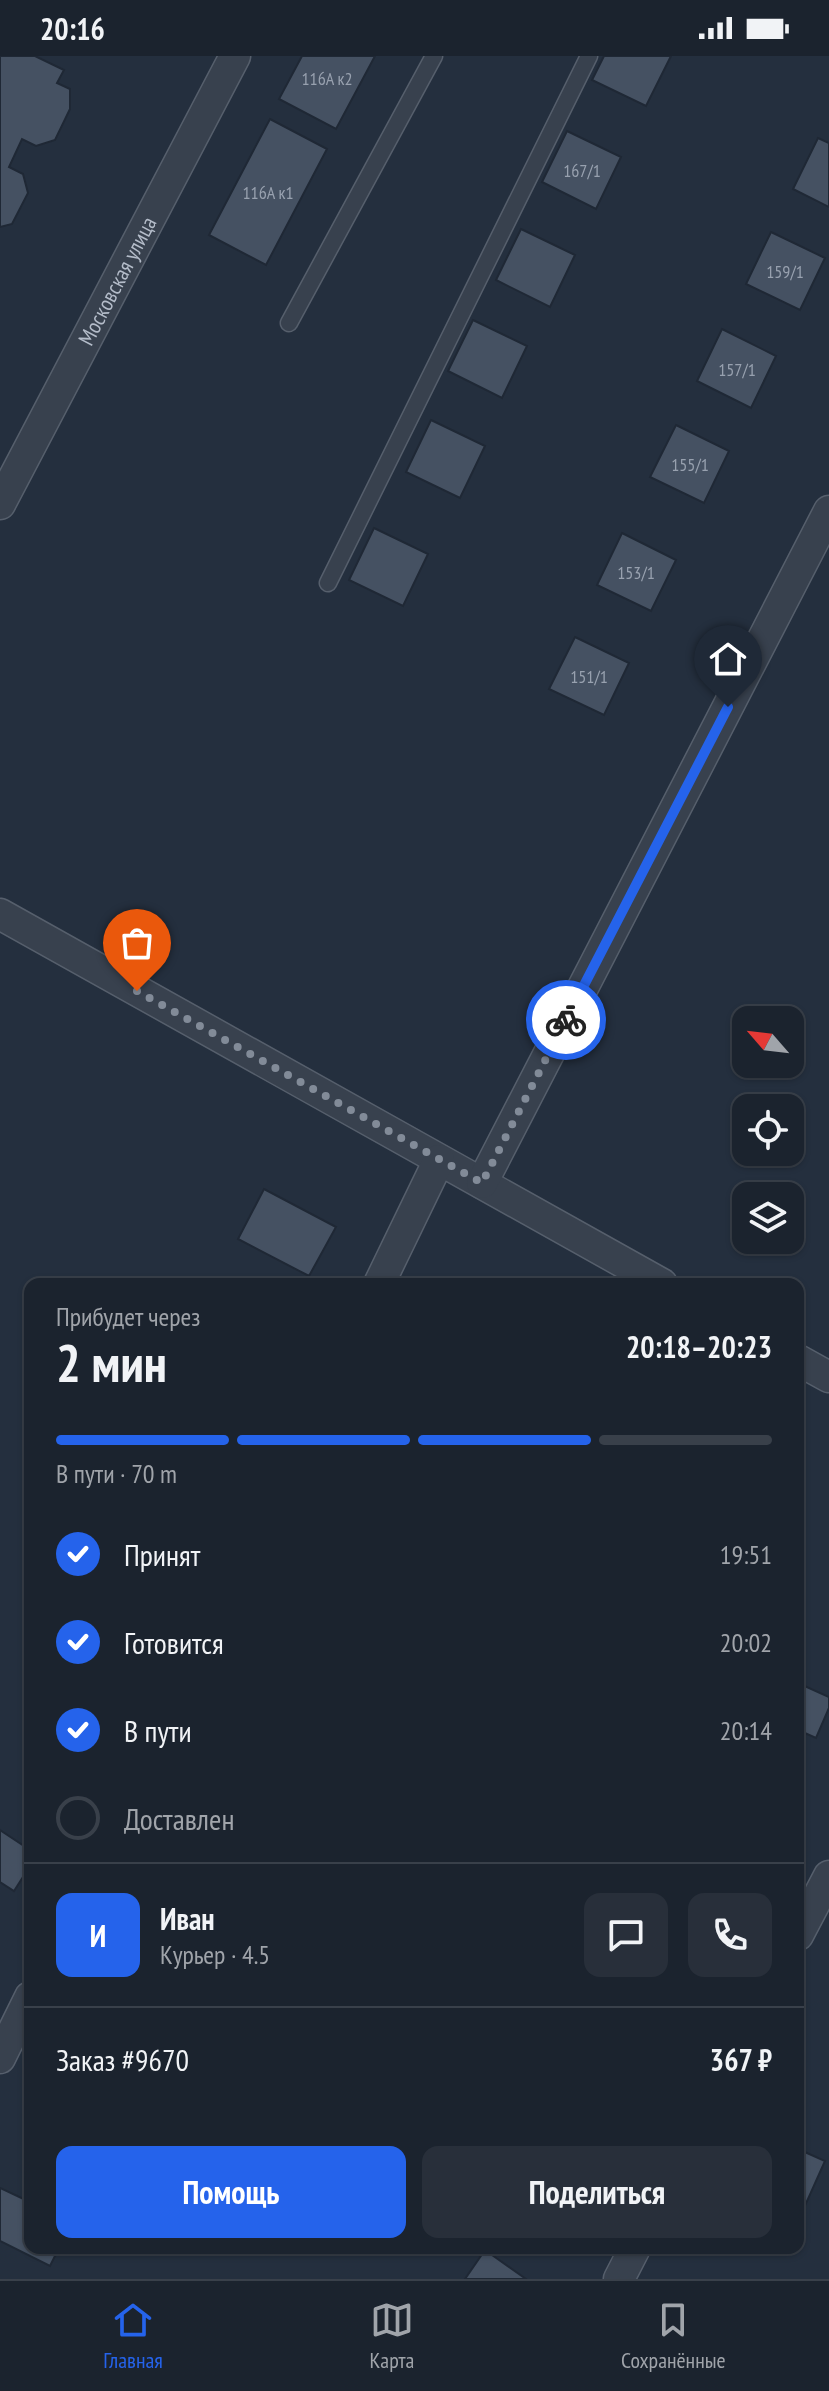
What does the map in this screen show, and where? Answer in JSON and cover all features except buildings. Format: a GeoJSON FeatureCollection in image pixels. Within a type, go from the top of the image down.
{"type":"FeatureCollection","features":[{"type":"Feature","properties":{"kind":"street","name":"Московская улица"},"geometry":{"type":"LineString","coordinates":[[0,504],[235,56]]}},
{"type":"Feature","properties":{"kind":"street"},"geometry":{"type":"LineString","coordinates":[[482,1183],[829,511]]}},
{"type":"Feature","properties":{"kind":"street"},"geometry":{"type":"LineString","coordinates":[[0,914],[651,1278]]}},
{"type":"Feature","properties":{"kind":"street"},"geometry":{"type":"LineString","coordinates":[[382,1278],[439,1160]]}},
{"type":"Feature","properties":{"kind":"street"},"geometry":{"type":"LineString","coordinates":[[804,1363],[829,1377]]}},
{"type":"Feature","properties":{"kind":"street"},"geometry":{"type":"LineString","coordinates":[[804,1924],[829,1876]]}},
{"type":"Feature","properties":{"kind":"street"},"geometry":{"type":"LineString","coordinates":[[0,2058],[24,2009]]}},
{"type":"Feature","properties":{"kind":"street"},"geometry":{"type":"LineString","coordinates":[[619,2279],[632,2254]]}},
{"type":"Feature","properties":{"kind":"lane"},"geometry":{"type":"LineString","coordinates":[[289,323],[434,56]]}},
{"type":"Feature","properties":{"kind":"lane"},"geometry":{"type":"LineString","coordinates":[[328,583],[589,56]]}},
{"type":"Feature","properties":{"kind":"way so far"},"geometry":{"type":"LineString","coordinates":[[137,991],[482,1183],[566,1020]]}},
{"type":"Feature","properties":{"kind":"route"},"geometry":{"type":"LineString","coordinates":[[566,1020],[728,707]]}}]}
